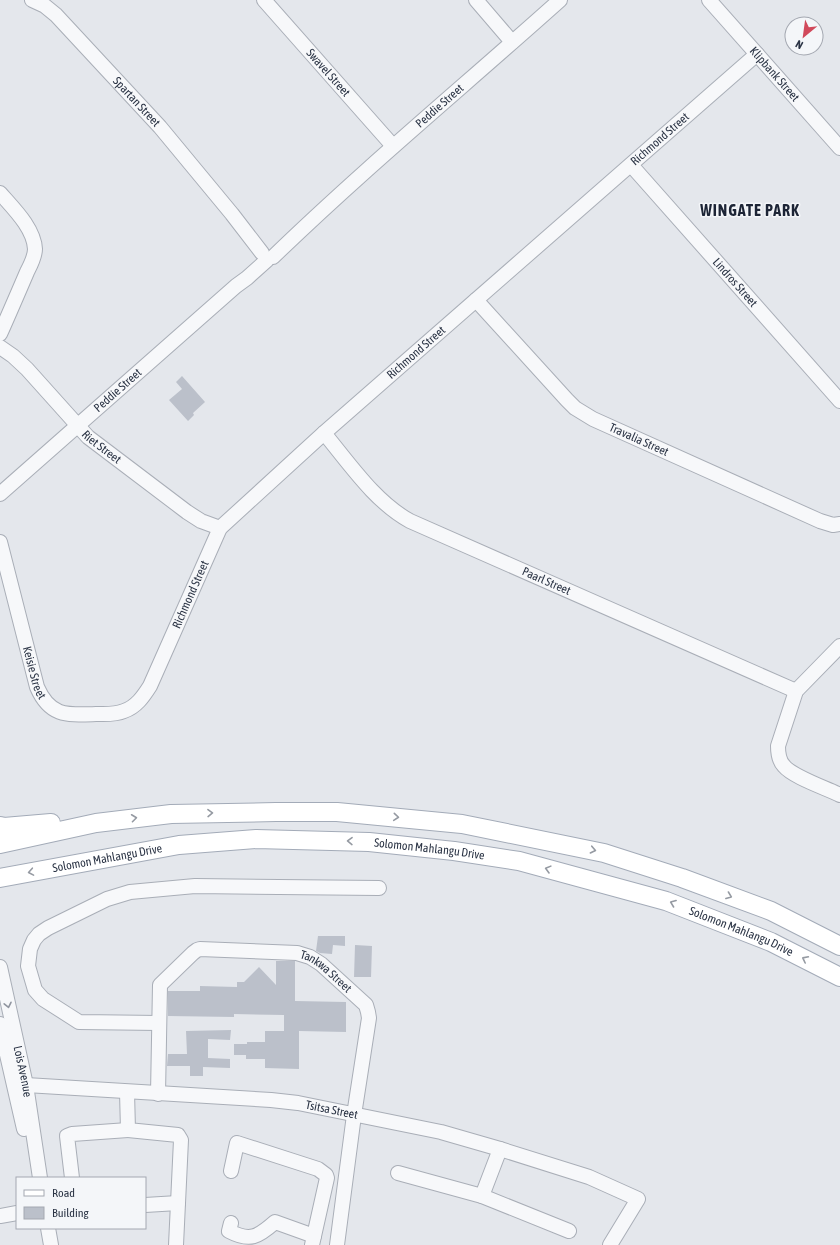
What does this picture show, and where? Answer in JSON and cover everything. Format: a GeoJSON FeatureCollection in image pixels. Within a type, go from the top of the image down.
{"type":"FeatureCollection","features":[{"type":"Feature","properties":{"kind":"main road"},"geometry":{"type":"LineString","coordinates":[[0,844],[96,823],[171,814],[337,812],[462,824],[604,853],[682,878],[771,911],[840,946]]}},
{"type":"Feature","properties":{"kind":"main road"},"geometry":{"type":"LineString","coordinates":[[0,826],[4,827],[48,823],[96,823]]}},
{"type":"Feature","properties":{"kind":"main road","name":"Solomon Mahlangu Drive"},"geometry":{"type":"LineString","coordinates":[[0,878],[179,845],[256,840],[369,842],[454,851],[519,861],[666,901],[771,942],[840,977]]}},
{"type":"Feature","properties":{"kind":"street","name":"Spartan Street"},"geometry":{"type":"LineString","coordinates":[[32,0],[45,6],[56,15],[160,127],[267,254]]}},
{"type":"Feature","properties":{"kind":"street","name":"Swavel Street"},"geometry":{"type":"LineString","coordinates":[[264,0],[393,146]]}},
{"type":"Feature","properties":{"kind":"street"},"geometry":{"type":"LineString","coordinates":[[476,0],[512,42]]}},
{"type":"Feature","properties":{"kind":"street","name":"Peddie Street"},"geometry":{"type":"LineString","coordinates":[[0,494],[236,286],[247,278],[267,254],[320,212],[560,0]]}},
{"type":"Feature","properties":{"kind":"street","name":"Klipbank Street"},"geometry":{"type":"LineString","coordinates":[[709,0],[840,148]]}},
{"type":"Feature","properties":{"kind":"street","name":"Richmond Street"},"geometry":{"type":"LineString","coordinates":[[140,700],[150,686],[220,528],[324,433],[757,54]]}},
{"type":"Feature","properties":{"kind":"street","name":"Lindros Street"},"geometry":{"type":"LineString","coordinates":[[630,165],[840,401]]}},
{"type":"Feature","properties":{"kind":"street"},"geometry":{"type":"LineString","coordinates":[[0,193],[26,224],[31,234],[35,250],[33,258],[0,334]]}},
{"type":"Feature","properties":{"kind":"street","name":"Travalia Street"},"geometry":{"type":"LineString","coordinates":[[476,300],[567,400],[581,412],[593,419],[826,524],[840,524]]}},
{"type":"Feature","properties":{"kind":"street","name":"Riet Street"},"geometry":{"type":"LineString","coordinates":[[0,347],[13,356],[27,369],[88,437],[187,512],[201,521],[220,528]]}},
{"type":"Feature","properties":{"kind":"street","name":"Paarl Street"},"geometry":{"type":"LineString","coordinates":[[324,433],[378,497],[394,511],[407,519],[796,691]]}},
{"type":"Feature","properties":{"kind":"street","name":"Keisie Street"},"geometry":{"type":"LineString","coordinates":[[0,542],[41,698],[56,711],[64,714],[79,715],[114,714],[124,711],[140,700]]}},
{"type":"Feature","properties":{"kind":"street"},"geometry":{"type":"LineString","coordinates":[[840,646],[796,691],[778,746],[778,753],[784,767],[807,780],[840,794]]}},
{"type":"Feature","properties":{"kind":"street"},"geometry":{"type":"LineString","coordinates":[[159,1023],[85,1023],[75,1021],[43,999],[35,990],[28,966],[30,949],[34,940],[39,934],[48,928],[107,899],[130,892],[195,886],[379,888]]}},
{"type":"Feature","properties":{"kind":"street","name":"Tankwa Street"},"geometry":{"type":"LineString","coordinates":[[158,1094],[160,985],[197,950],[297,953],[310,957],[322,964],[366,1005],[369,1018],[354,1115],[337,1245]]}},
{"type":"Feature","properties":{"kind":"street","name":"Lois Avenue"},"geometry":{"type":"LineString","coordinates":[[0,967],[20,1085],[40,1177]]}},
{"type":"Feature","properties":{"kind":"street","name":"Lois Avenue"},"geometry":{"type":"LineString","coordinates":[[0,1024],[20,1085],[25,1135],[32,1177]]}},
{"type":"Feature","properties":{"kind":"street","name":"Tsitsa Street"},"geometry":{"type":"LineString","coordinates":[[20,1085],[272,1100],[298,1103],[441,1132],[589,1177],[638,1198],[610,1245]]}},
{"type":"Feature","properties":{"kind":"street"},"geometry":{"type":"LineString","coordinates":[[127,1092],[128,1130]]}},
{"type":"Feature","properties":{"kind":"street"},"geometry":{"type":"LineString","coordinates":[[72,1177],[67,1136],[72,1134],[128,1130],[178,1135],[181,1140],[176,1245]]}},
{"type":"Feature","properties":{"kind":"street"},"geometry":{"type":"LineString","coordinates":[[231,1171],[237,1143],[318,1169],[323,1172],[327,1178],[313,1240],[275,1222],[264,1232],[249,1238],[236,1235],[229,1231],[231,1222]]}},
{"type":"Feature","properties":{"kind":"street"},"geometry":{"type":"LineString","coordinates":[[482,1196],[500,1149]]}},
{"type":"Feature","properties":{"kind":"street"},"geometry":{"type":"LineString","coordinates":[[398,1173],[482,1196],[569,1231]]}},
{"type":"Feature","properties":{"kind":"street"},"geometry":{"type":"LineString","coordinates":[[146,1205],[178,1203]]}},
{"type":"Feature","properties":{"kind":"street"},"geometry":{"type":"LineString","coordinates":[[0,1216],[16,1213]]}},
{"type":"Feature","properties":{"kind":"street"},"geometry":{"type":"LineString","coordinates":[[40,1229],[43,1245]]}},
{"type":"Feature","properties":{"kind":"street"},"geometry":{"type":"LineString","coordinates":[[48,1229],[52,1245]]}},
{"type":"Feature","properties":{"kind":"building"},"geometry":{"type":"Polygon","coordinates":[[[182,376],[205,402],[193,413],[194,415],[188,421],[169,400],[182,389],[176,382],[182,376]]]}},
{"type":"Feature","properties":{"kind":"building"},"geometry":{"type":"Polygon","coordinates":[[[318,936],[345,936],[345,946],[333,945],[332,954],[320,953],[316,951],[318,936]]]}},
{"type":"Feature","properties":{"kind":"building"},"geometry":{"type":"Polygon","coordinates":[[[355,945],[372,946],[371,977],[354,977],[355,945]]]}},
{"type":"Feature","properties":{"kind":"building"},"geometry":{"type":"Polygon","coordinates":[[[276,961],[295,961],[295,1001],[346,1002],[346,1032],[299,1031],[299,1069],[265,1068],[265,1059],[246,1059],[246,1055],[234,1055],[234,1044],[265,1042],[265,1031],[284,1031],[284,1015],[234,1014],[234,1017],[168,1016],[168,991],[200,991],[200,986],[237,987],[237,982],[244,982],[259,967],[276,985],[276,961]]]}},
{"type":"Feature","properties":{"kind":"building"},"geometry":{"type":"Polygon","coordinates":[[[231,1030],[230,1040],[208,1039],[208,1058],[230,1059],[230,1068],[203,1067],[203,1076],[190,1076],[190,1066],[167,1066],[168,1054],[187,1054],[186,1031],[231,1030]]]}},
{"type":"Feature","properties":{"kind":"district","name":"WINGATE PARK"},"geometry":{"type":"Point","coordinates":[750,210]}}]}
